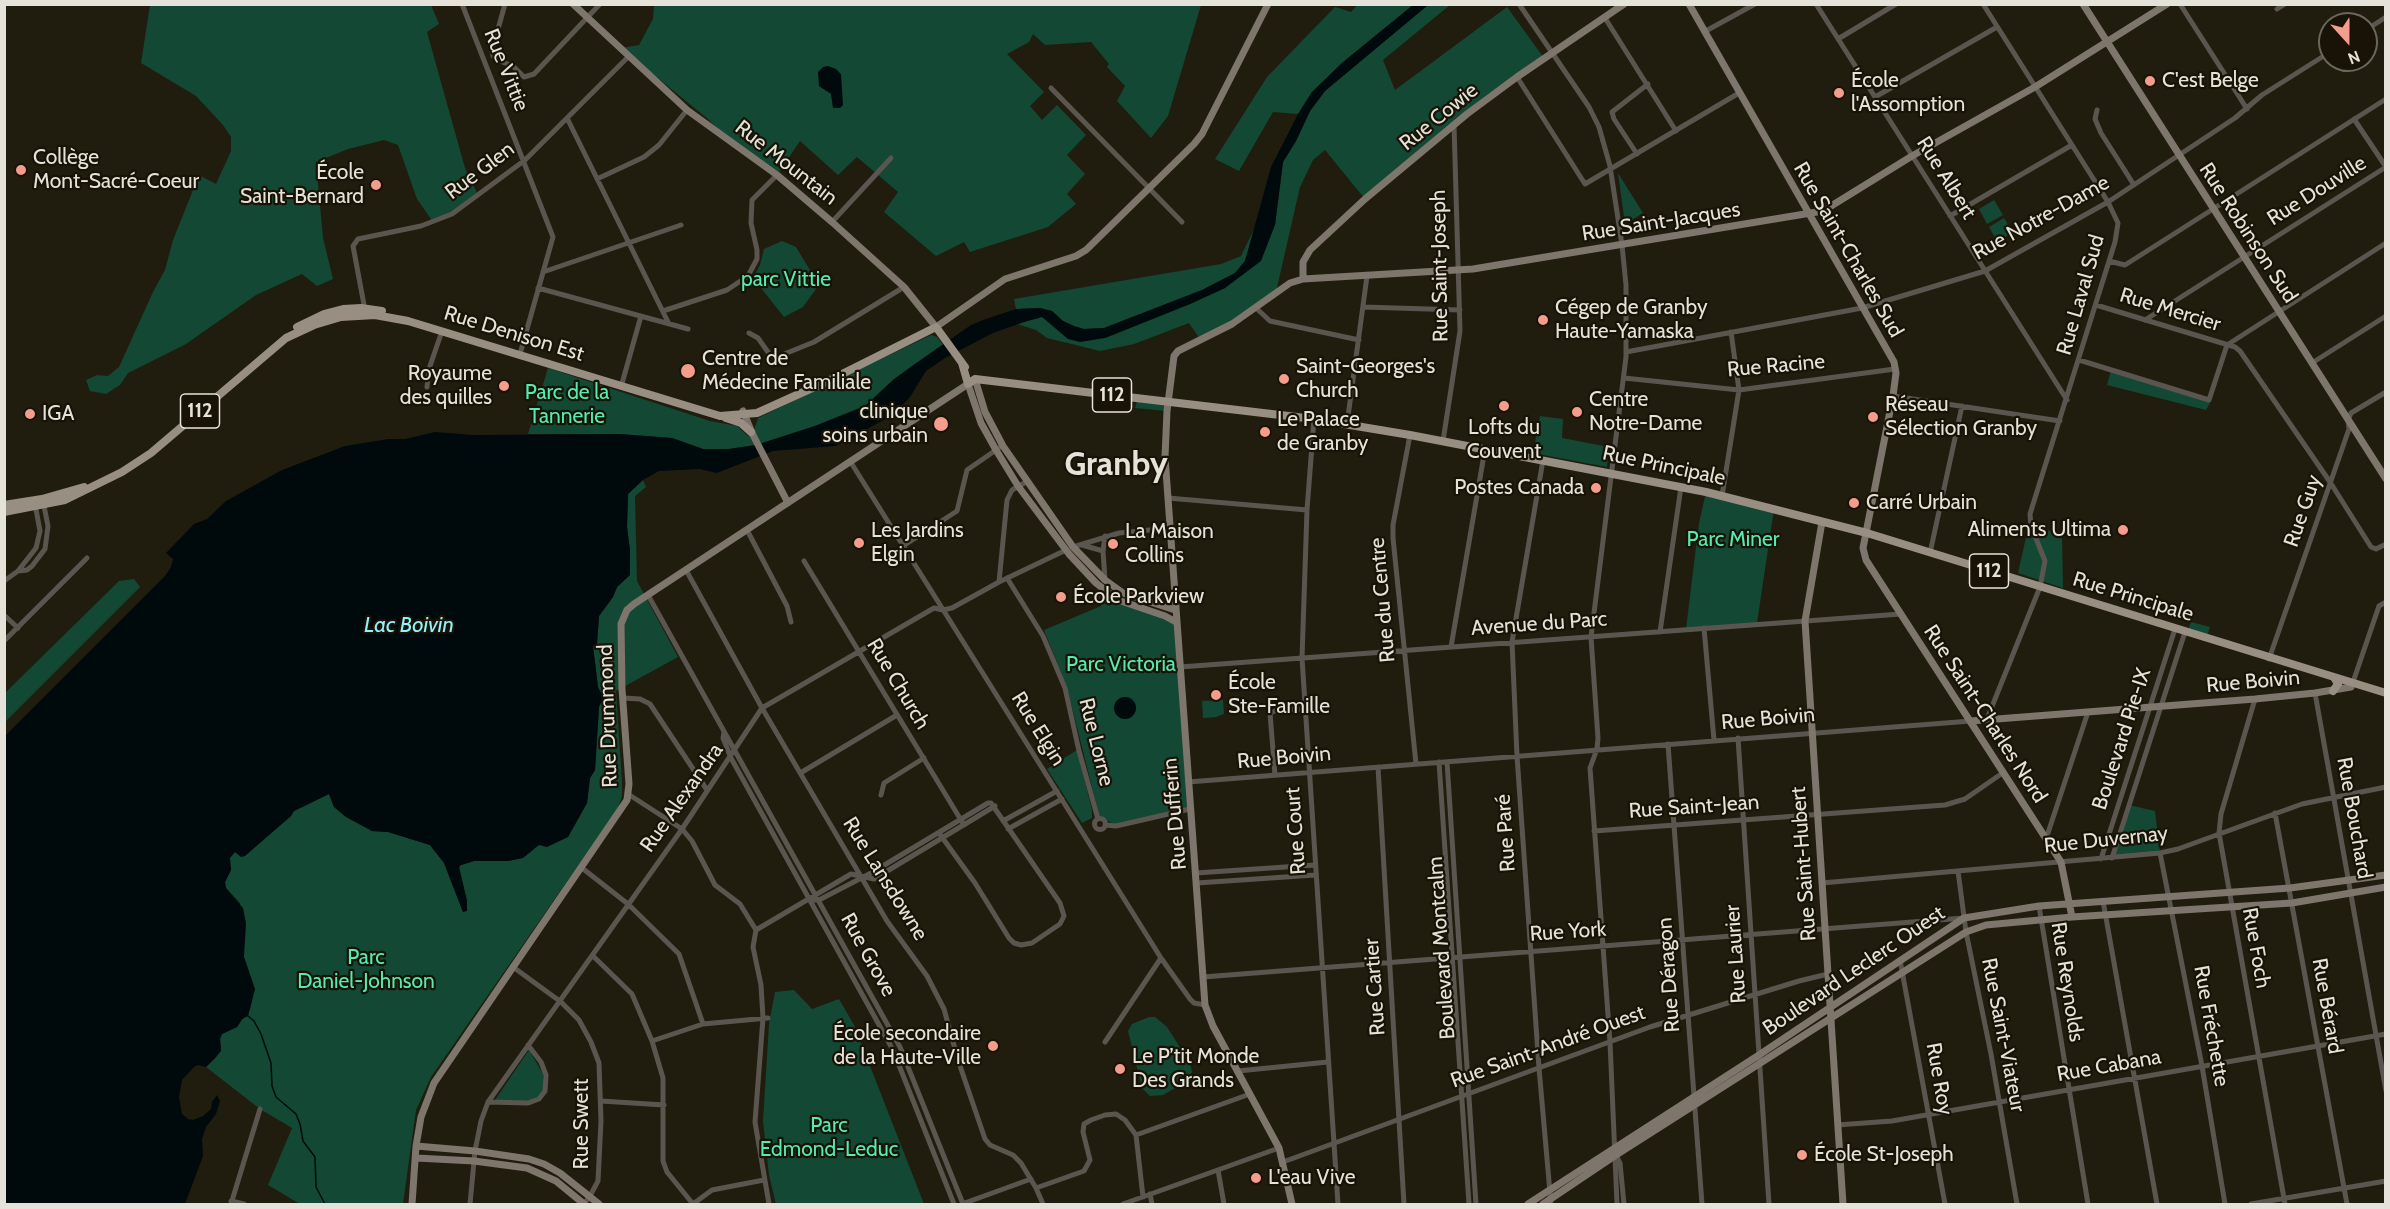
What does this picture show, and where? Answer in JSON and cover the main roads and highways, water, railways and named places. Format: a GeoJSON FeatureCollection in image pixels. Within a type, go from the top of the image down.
{"type":"FeatureCollection","features":[{"type":"Feature","properties":{"kind":"main road","name":"Rue Denison Est"},"geometry":{"type":"LineString","coordinates":[[39,503],[110,478],[151,453],[296,328],[343,309],[382,311],[408,321],[720,416],[757,413],[938,330]]}},
{"type":"Feature","properties":{"kind":"main road","name":"Rue Mountain"},"geometry":{"type":"LineString","coordinates":[[938,330],[962,363],[972,382]]}},
{"type":"Feature","properties":{"kind":"main road","name":"Rue Principale"},"geometry":{"type":"LineString","coordinates":[[972,382],[1168,402],[1347,424],[1613,473],[1722,496],[1867,533],[2335,679],[2385,699]]}},
{"type":"Feature","properties":{"kind":"main road"},"geometry":{"type":"LineString","coordinates":[[695,410],[743,413],[780,402]]}},
{"type":"Feature","properties":{"kind":"main road"},"geometry":{"type":"LineString","coordinates":[[720,416],[741,423],[752,434],[757,413]]}},
{"type":"Feature","properties":{"kind":"main road","name":"112"},"geometry":{"type":"LineString","coordinates":[[4,505],[39,503]]}},
{"type":"Feature","properties":{"kind":"main road","name":"112"},"geometry":{"type":"LineString","coordinates":[[4,512],[39,503]]}},
{"type":"Feature","properties":{"kind":"main road"},"geometry":{"type":"LineString","coordinates":[[2333,690],[2338,684],[2335,679]]}},
{"type":"Feature","properties":{"kind":"main road","name":"Rue Principale"},"geometry":{"type":"LineString","coordinates":[[2352,685],[2385,693]]}},
{"type":"Feature","properties":{"kind":"water","name":"Lac Boivin"},"geometry":{"type":"Polygon","coordinates":[[[1413,5],[1428,5],[1325,91],[1310,111],[1283,162],[1275,225],[1261,261],[1225,288],[1105,338],[1080,342],[1068,339],[1042,317],[1027,321],[993,333],[945,358],[926,371],[910,397],[893,415],[836,446],[773,451],[717,473],[700,469],[659,471],[643,480],[628,494],[627,527],[630,575],[617,587],[613,597],[599,616],[597,644],[593,646],[598,687],[603,698],[599,707],[595,770],[590,778],[587,803],[568,837],[547,847],[539,845],[523,858],[508,861],[474,861],[461,865],[459,867],[467,901],[467,911],[463,912],[444,863],[430,845],[388,832],[372,831],[346,817],[334,807],[329,794],[294,811],[245,856],[241,857],[235,852],[230,858],[231,870],[225,882],[226,888],[243,908],[246,923],[244,957],[255,989],[248,1016],[242,1019],[237,1027],[222,1034],[221,1051],[206,1067],[198,1065],[194,1067],[182,1080],[179,1097],[182,1114],[188,1119],[193,1120],[203,1116],[211,1109],[212,1102],[217,1095],[220,1101],[216,1114],[206,1127],[202,1139],[203,1156],[185,1204],[5,1204],[5,736],[165,576],[173,559],[166,553],[194,524],[207,519],[226,501],[282,470],[345,446],[388,439],[405,439],[435,432],[473,435],[619,434],[672,438],[703,449],[729,449],[756,445],[815,426],[865,406],[894,379],[971,325],[983,320],[1016,309],[1040,308],[1052,311],[1063,321],[1074,326],[1084,329],[1104,328],[1202,290],[1235,273],[1245,261],[1271,167],[1312,92],[1342,63],[1413,5]]]}},
{"type":"Feature","properties":{"kind":"water"},"geometry":{"type":"Polygon","coordinates":[[[828,66],[841,74],[843,105],[840,108],[833,108],[831,94],[819,86],[818,72],[828,66]]]}},
{"type":"Feature","properties":{"kind":"water"},"geometry":{"type":"Polygon","coordinates":[[[1125,697],[1133,700],[1136,708],[1133,716],[1125,719],[1117,716],[1114,708],[1117,700],[1125,697]]]}},
{"type":"Feature","properties":{"kind":"waterway"},"geometry":{"type":"LineString","coordinates":[[248,1016],[254,1021],[261,1034],[271,1063],[272,1086],[276,1097],[296,1114],[303,1141],[315,1157],[316,1187],[325,1204]]}},
{"type":"Feature","properties":{"kind":"place","name":"C'est Belge"},"geometry":{"type":"Point","coordinates":[2150,81]}},
{"type":"Feature","properties":{"kind":"place","name":"École l'Assomption"},"geometry":{"type":"Point","coordinates":[1839,93]}},
{"type":"Feature","properties":{"kind":"place","name":"Collège Mont-Sacré-Coeur"},"geometry":{"type":"Point","coordinates":[21,170]}},
{"type":"Feature","properties":{"kind":"place","name":"École Saint-Bernard"},"geometry":{"type":"Point","coordinates":[376,185]}},
{"type":"Feature","properties":{"kind":"place","name":"Cégep de Granby Haute-Yamaska"},"geometry":{"type":"Point","coordinates":[1543,320]}},
{"type":"Feature","properties":{"kind":"place","name":"Centre de Médecine Familiale"},"geometry":{"type":"Point","coordinates":[688,371]}},
{"type":"Feature","properties":{"kind":"place","name":"Saint-Georges's Church"},"geometry":{"type":"Point","coordinates":[1284,379]}},
{"type":"Feature","properties":{"kind":"place","name":"Royaume des quilles"},"geometry":{"type":"Point","coordinates":[504,386]}},
{"type":"Feature","properties":{"kind":"place","name":"Lofts du Couvent"},"geometry":{"type":"Point","coordinates":[1504,406]}},
{"type":"Feature","properties":{"kind":"place","name":"Centre Notre-Dame"},"geometry":{"type":"Point","coordinates":[1577,412]}},
{"type":"Feature","properties":{"kind":"place","name":"IGA"},"geometry":{"type":"Point","coordinates":[30,414]}},
{"type":"Feature","properties":{"kind":"place","name":"Réseau Sélection Granby"},"geometry":{"type":"Point","coordinates":[1873,417]}},
{"type":"Feature","properties":{"kind":"place","name":"clinique soins urbain"},"geometry":{"type":"Point","coordinates":[941,424]}},
{"type":"Feature","properties":{"kind":"place","name":"Le Palace de Granby"},"geometry":{"type":"Point","coordinates":[1265,432]}},
{"type":"Feature","properties":{"kind":"place","name":"Postes Canada"},"geometry":{"type":"Point","coordinates":[1596,488]}},
{"type":"Feature","properties":{"kind":"place","name":"Carré Urbain"},"geometry":{"type":"Point","coordinates":[1854,503]}},
{"type":"Feature","properties":{"kind":"place","name":"Aliments Ultima"},"geometry":{"type":"Point","coordinates":[2123,530]}},
{"type":"Feature","properties":{"kind":"place","name":"Les Jardins Elgin"},"geometry":{"type":"Point","coordinates":[859,543]}},
{"type":"Feature","properties":{"kind":"place","name":"La Maison Collins"},"geometry":{"type":"Point","coordinates":[1113,544]}},
{"type":"Feature","properties":{"kind":"place","name":"École Parkview"},"geometry":{"type":"Point","coordinates":[1061,597]}},
{"type":"Feature","properties":{"kind":"place","name":"École Ste-Famille"},"geometry":{"type":"Point","coordinates":[1216,695]}},
{"type":"Feature","properties":{"kind":"place","name":"École secondaire de la Haute-Ville"},"geometry":{"type":"Point","coordinates":[993,1046]}},
{"type":"Feature","properties":{"kind":"place","name":"Le P’tit Monde Des Grands"},"geometry":{"type":"Point","coordinates":[1120,1069]}},
{"type":"Feature","properties":{"kind":"place","name":"École St-Joseph"},"geometry":{"type":"Point","coordinates":[1802,1155]}},
{"type":"Feature","properties":{"kind":"place","name":"L'eau Vive"},"geometry":{"type":"Point","coordinates":[1256,1178]}},
{"type":"Feature","properties":{"kind":"district","name":"Granby"},"geometry":{"type":"Point","coordinates":[1116,465]}},
{"type":"Feature","properties":{"kind":"park label","name":"parc Vittie"},"geometry":{"type":"Point","coordinates":[786,280]}},
{"type":"Feature","properties":{"kind":"park label","name":"Parc de la Tannerie"},"geometry":{"type":"Point","coordinates":[567,405]}},
{"type":"Feature","properties":{"kind":"park label","name":"Parc Miner"},"geometry":{"type":"Point","coordinates":[1733,540]}},
{"type":"Feature","properties":{"kind":"park label","name":"Parc Victoria"},"geometry":{"type":"Point","coordinates":[1121,665]}},
{"type":"Feature","properties":{"kind":"park label","name":"Parc Daniel-Johnson"},"geometry":{"type":"Point","coordinates":[366,970]}},
{"type":"Feature","properties":{"kind":"park label","name":"Parc Edmond-Leduc"},"geometry":{"type":"Point","coordinates":[829,1138]}}]}
